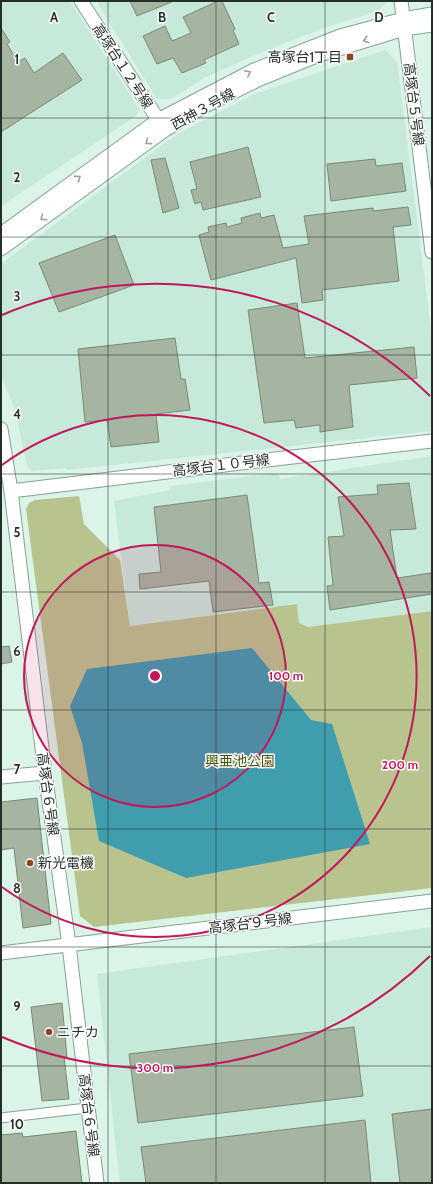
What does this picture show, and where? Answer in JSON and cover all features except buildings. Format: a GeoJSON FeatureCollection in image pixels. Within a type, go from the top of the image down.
{"type":"FeatureCollection","features":[{"type":"Feature","properties":{"kind":"street","name":"高塚台１２号線"},"geometry":{"type":"LineString","coordinates":[[81,1],[162,125]]}},
{"type":"Feature","properties":{"kind":"street"},"geometry":{"type":"LineString","coordinates":[[401,1],[403,24]]}},
{"type":"Feature","properties":{"kind":"street","name":"西神３号線"},"geometry":{"type":"LineString","coordinates":[[1,234],[162,125],[260,79],[319,55],[432,14]]}},
{"type":"Feature","properties":{"kind":"street","name":"西神３号線"},"geometry":{"type":"LineString","coordinates":[[403,24],[432,25]]}},
{"type":"Feature","properties":{"kind":"street","name":"高塚台５号線"},"geometry":{"type":"LineString","coordinates":[[403,24],[432,252]]}},
{"type":"Feature","properties":{"kind":"street","name":"西神３号線"},"geometry":{"type":"LineString","coordinates":[[1,249],[162,125]]}},
{"type":"Feature","properties":{"kind":"street","name":"高塚台６号線"},"geometry":{"type":"LineString","coordinates":[[1,429],[11,491],[45,773],[69,945],[97,1183]]}},
{"type":"Feature","properties":{"kind":"street","name":"高塚台１０号線"},"geometry":{"type":"LineString","coordinates":[[11,491],[432,441]]}},
{"type":"Feature","properties":{"kind":"street"},"geometry":{"type":"LineString","coordinates":[[1,777],[45,773]]}},
{"type":"Feature","properties":{"kind":"street","name":"高塚台９号線"},"geometry":{"type":"LineString","coordinates":[[1,952],[432,901]]}},
{"type":"Feature","properties":{"kind":"street"},"geometry":{"type":"LineString","coordinates":[[1,1118],[87,1108]]}},
{"type":"Feature","properties":{"kind":"shaded area"},"geometry":{"type":"Polygon","coordinates":[[[1,1],[70,1],[139,109],[136,116],[1,206],[1,1]]]}},
{"type":"Feature","properties":{"kind":"shaded area"},"geometry":{"type":"Polygon","coordinates":[[[96,1],[388,1],[378,11],[326,27],[253,56],[204,78],[171,99],[157,99],[96,1]]]}},
{"type":"Feature","properties":{"kind":"shaded area"},"geometry":{"type":"Polygon","coordinates":[[[385,50],[397,61],[432,338],[432,431],[66,470],[65,468],[32,471],[27,466],[15,410],[1,375],[1,264],[176,135],[252,95],[385,50]]]}},
{"type":"Feature","properties":{"kind":"shaded area"},"geometry":{"type":"Polygon","coordinates":[[[432,456],[432,611],[308,627],[299,623],[297,604],[130,626],[114,501],[170,490],[170,486],[277,473],[281,479],[432,456]]]}},
{"type":"Feature","properties":{"kind":"shaded area"},"geometry":{"type":"Polygon","coordinates":[[[432,927],[432,1183],[120,1183],[97,974],[432,927]]]}},
{"type":"Feature","properties":{"kind":"green space","name":"興亜池公園"},"geometry":{"type":"Polygon","coordinates":[[[79,496],[84,524],[120,560],[130,626],[297,604],[299,623],[308,627],[432,611],[432,888],[94,927],[80,916],[26,509],[29,503],[35,500],[79,496]]]}},
{"type":"Feature","properties":{"kind":"water"},"geometry":{"type":"Polygon","coordinates":[[[252,648],[311,720],[332,724],[370,844],[186,878],[99,841],[82,743],[70,706],[87,669],[252,648]]]}},
{"type":"Feature","properties":{"kind":"place","name":"高塚台1丁目"},"geometry":{"type":"Point","coordinates":[350,57]}},
{"type":"Feature","properties":{"kind":"place","name":"新光電機"},"geometry":{"type":"Point","coordinates":[30,863]}},
{"type":"Feature","properties":{"kind":"place","name":"ニチカ"},"geometry":{"type":"Point","coordinates":[49,1032]}}]}
